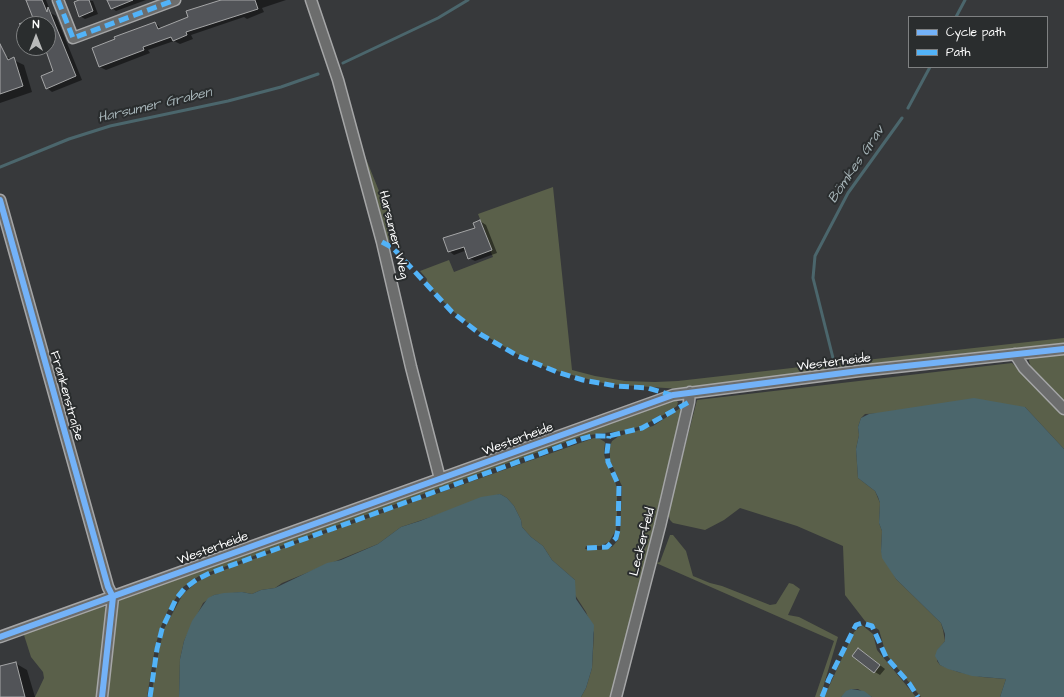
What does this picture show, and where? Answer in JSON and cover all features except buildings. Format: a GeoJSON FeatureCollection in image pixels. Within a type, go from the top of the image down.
{"type":"FeatureCollection","features":[{"type":"Feature","properties":{"kind":"street"},"geometry":{"type":"LineString","coordinates":[[58,0],[73,38],[175,0]]}},
{"type":"Feature","properties":{"kind":"street","name":"Harsumer Weg"},"geometry":{"type":"LineString","coordinates":[[311,0],[338,80],[382,242],[411,367],[440,479]]}},
{"type":"Feature","properties":{"kind":"street","name":"Frankenstraße"},"geometry":{"type":"LineString","coordinates":[[0,200],[108,587],[113,597]]}},
{"type":"Feature","properties":{"kind":"street","name":"Westerheide"},"geometry":{"type":"LineString","coordinates":[[0,637],[673,395],[1064,349]]}},
{"type":"Feature","properties":{"kind":"street"},"geometry":{"type":"LineString","coordinates":[[1015,354],[1024,368],[1064,409]]}},
{"type":"Feature","properties":{"kind":"street","name":"Leckerfeld"},"geometry":{"type":"LineString","coordinates":[[616,697],[660,526],[689,402],[690,392]]}},
{"type":"Feature","properties":{"kind":"street"},"geometry":{"type":"LineString","coordinates":[[102,697],[113,597]]}},
{"type":"Feature","properties":{"kind":"green space"},"geometry":{"type":"Polygon","coordinates":[[[356,134],[400,243],[393,244],[386,239],[371,181],[356,134]]]}},
{"type":"Feature","properties":{"kind":"green space"},"geometry":{"type":"Polygon","coordinates":[[[553,187],[572,370],[595,376],[625,381],[655,382],[678,381],[827,364],[828,372],[680,389],[607,384],[553,370],[522,357],[481,333],[454,312],[440,298],[426,283],[427,279],[420,271],[449,260],[454,272],[493,257],[490,250],[492,250],[478,214],[553,187]]]}},
{"type":"Feature","properties":{"kind":"green space"},"geometry":{"type":"Polygon","coordinates":[[[1064,338],[1064,345],[841,370],[839,363],[1064,338]]]}},
{"type":"Feature","properties":{"kind":"green space"},"geometry":{"type":"Polygon","coordinates":[[[1064,354],[1064,403],[1032,371],[1029,361],[1030,357],[1064,354]]]}},
{"type":"Feature","properties":{"kind":"green space"},"geometry":{"type":"Polygon","coordinates":[[[1012,363],[1064,414],[1064,449],[1025,407],[865,414],[861,418],[858,427],[859,435],[856,449],[858,478],[875,491],[880,503],[879,523],[882,531],[881,551],[896,579],[941,623],[945,641],[937,651],[937,661],[940,665],[958,672],[982,677],[1006,679],[1000,697],[921,697],[886,654],[879,630],[865,621],[845,595],[843,546],[797,526],[740,508],[724,520],[705,530],[673,523],[670,520],[668,513],[697,400],[1012,363]]]}},
{"type":"Feature","properties":{"kind":"green space"},"geometry":{"type":"Polygon","coordinates":[[[676,400],[678,402],[677,406],[669,412],[642,426],[627,430],[582,436],[199,576],[183,587],[167,612],[160,629],[155,648],[147,697],[105,697],[116,599],[676,400]]]}},
{"type":"Feature","properties":{"kind":"green space"},"geometry":{"type":"Polygon","coordinates":[[[682,407],[613,697],[581,697],[586,688],[592,668],[594,633],[586,612],[575,595],[575,580],[552,560],[543,546],[531,537],[522,527],[521,520],[514,506],[507,498],[500,494],[401,527],[378,544],[282,583],[275,588],[261,590],[252,594],[242,592],[214,595],[203,603],[184,641],[180,659],[179,697],[151,697],[164,629],[183,594],[197,582],[213,574],[292,545],[594,438],[605,442],[604,454],[606,462],[617,489],[616,530],[609,542],[600,546],[586,546],[585,549],[600,550],[612,547],[618,540],[620,533],[622,486],[610,461],[610,446],[612,441],[619,436],[653,426],[682,407]]]}},
{"type":"Feature","properties":{"kind":"green space"},"geometry":{"type":"Polygon","coordinates":[[[670,535],[673,535],[686,551],[693,576],[770,605],[776,604],[789,583],[800,589],[788,615],[799,617],[838,637],[822,691],[826,693],[854,632],[862,625],[873,634],[877,650],[916,697],[872,697],[858,689],[851,689],[841,697],[815,697],[834,641],[656,563],[660,562],[670,535]]]}},
{"type":"Feature","properties":{"kind":"green space"},"geometry":{"type":"Polygon","coordinates":[[[102,604],[107,609],[97,697],[35,697],[44,678],[43,672],[31,657],[23,632],[102,604]]]}},
{"type":"Feature","properties":{"kind":"water"},"geometry":{"type":"Polygon","coordinates":[[[974,398],[1025,407],[1064,449],[1064,697],[1000,697],[1006,679],[972,676],[940,665],[935,656],[937,650],[945,641],[945,634],[941,623],[896,579],[882,558],[882,531],[879,523],[880,503],[875,491],[858,478],[856,449],[859,435],[858,427],[861,418],[869,414],[974,398]]]}},
{"type":"Feature","properties":{"kind":"water"},"geometry":{"type":"Polygon","coordinates":[[[500,494],[507,498],[514,506],[521,520],[522,527],[531,537],[543,546],[552,560],[575,580],[576,599],[594,625],[592,668],[586,688],[581,697],[179,697],[180,659],[184,641],[192,621],[208,598],[224,593],[242,592],[252,594],[261,590],[275,588],[327,563],[341,560],[378,544],[401,527],[481,497],[500,494]]]}},
{"type":"Feature","properties":{"kind":"water"},"geometry":{"type":"Polygon","coordinates":[[[851,689],[864,691],[872,697],[841,697],[846,691],[851,689]]]}},
{"type":"Feature","properties":{"kind":"waterway","name":"Harsumer Graben"},"geometry":{"type":"LineString","coordinates":[[343,63],[438,18],[468,0]]}},
{"type":"Feature","properties":{"kind":"waterway","name":"Bömkes Grav"},"geometry":{"type":"LineString","coordinates":[[957,16],[965,0]]}},
{"type":"Feature","properties":{"kind":"waterway","name":"Bömkes Grav"},"geometry":{"type":"LineString","coordinates":[[908,108],[929,68]]}},
{"type":"Feature","properties":{"kind":"waterway","name":"Harsumer Graben"},"geometry":{"type":"LineString","coordinates":[[0,167],[69,139],[110,126],[228,101],[281,87],[318,74]]}},
{"type":"Feature","properties":{"kind":"waterway","name":"Bömkes Grav"},"geometry":{"type":"LineString","coordinates":[[834,362],[813,278],[815,256],[848,193],[902,118]]}},
{"type":"Feature","properties":{"kind":"marked path"},"geometry":{"type":"LineString","coordinates":[[58,0],[73,38],[175,0]]}},
{"type":"Feature","properties":{"kind":"marked path"},"geometry":{"type":"LineString","coordinates":[[382,242],[393,248],[452,312],[480,334],[518,356],[557,372],[583,380],[616,386],[648,388],[671,395]]}},
{"type":"Feature","properties":{"kind":"marked path"},"geometry":{"type":"LineString","coordinates":[[150,697],[157,649],[162,629],[176,599],[185,588],[196,580],[210,573],[581,439],[592,436],[609,436],[642,428],[689,402]]}},
{"type":"Feature","properties":{"kind":"marked path"},"geometry":{"type":"LineString","coordinates":[[587,548],[607,547],[616,538],[618,530],[619,486],[608,462],[607,453],[609,436]]}},
{"type":"Feature","properties":{"kind":"marked path"},"geometry":{"type":"LineString","coordinates":[[822,697],[829,679],[856,625],[862,623],[872,626],[886,657],[909,683],[918,697]]}},
{"type":"Feature","properties":{"kind":"cycle path"},"geometry":{"type":"LineString","coordinates":[[0,200],[108,587],[113,597],[102,697]]}},
{"type":"Feature","properties":{"kind":"cycle path"},"geometry":{"type":"LineString","coordinates":[[0,637],[673,395],[859,371],[1064,349]]}}]}
